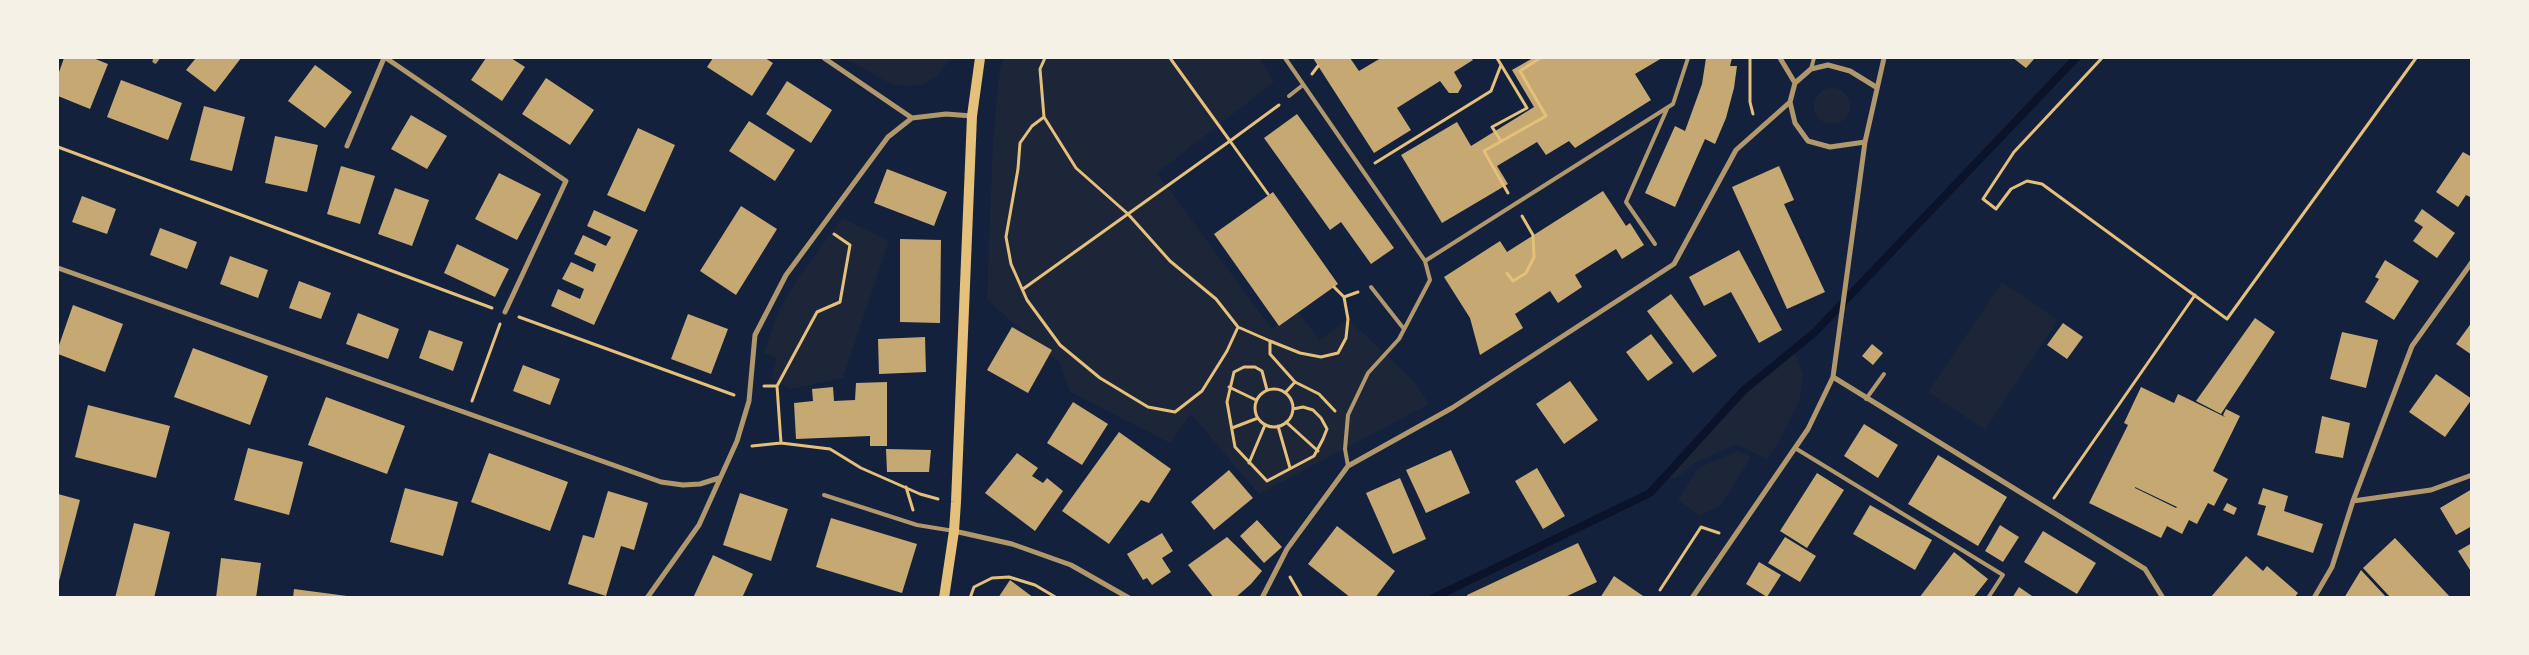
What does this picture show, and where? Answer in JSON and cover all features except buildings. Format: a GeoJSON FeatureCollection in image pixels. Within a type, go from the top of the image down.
{"type":"FeatureCollection","features":[{"type":"Feature","properties":{"kind":"main road"},"geometry":{"type":"LineString","coordinates":[[944,598],[954,531],[965,326],[972,116],[980,58]]}},
{"type":"Feature","properties":{"kind":"street"},"geometry":{"type":"LineString","coordinates":[[347,146],[385,58],[566,181],[504,312]]}},
{"type":"Feature","properties":{"kind":"street"},"geometry":{"type":"LineString","coordinates":[[824,58],[912,118]]}},
{"type":"Feature","properties":{"kind":"street"},"geometry":{"type":"LineString","coordinates":[[1780,58],[1795,83]]}},
{"type":"Feature","properties":{"kind":"street"},"geometry":{"type":"LineString","coordinates":[[1692,598],[1796,448],[1808,429],[1833,377],[1865,142],[1884,58]]}},
{"type":"Feature","properties":{"kind":"street"},"geometry":{"type":"LineString","coordinates":[[1865,142],[1830,147],[1808,142],[1794,123],[1790,102],[1795,83],[1811,69],[1828,65],[1850,71],[1876,87]]}},
{"type":"Feature","properties":{"kind":"street"},"geometry":{"type":"LineString","coordinates":[[1262,598],[1288,549],[1348,466],[1452,408],[1674,264],[1736,150],[1790,102]]}},
{"type":"Feature","properties":{"kind":"street"},"geometry":{"type":"LineString","coordinates":[[647,598],[699,526],[737,441],[749,401],[755,335],[786,275],[888,137],[912,118],[946,114],[972,116]]}},
{"type":"Feature","properties":{"kind":"street"},"geometry":{"type":"LineString","coordinates":[[2314,598],[2332,568],[2353,501],[2412,346],[2472,262]]}},
{"type":"Feature","properties":{"kind":"street"},"geometry":{"type":"LineString","coordinates":[[58,268],[661,482],[683,485],[700,484],[719,478]]}},
{"type":"Feature","properties":{"kind":"street"},"geometry":{"type":"LineString","coordinates":[[1833,377],[2145,569],[2163,598]]}},
{"type":"Feature","properties":{"kind":"street"},"geometry":{"type":"LineString","coordinates":[[2353,501],[2431,490],[2472,475]]}},
{"type":"Feature","properties":{"kind":"street"},"geometry":{"type":"LineString","coordinates":[[954,531],[1012,544],[1071,565],[1129,598]]}},
{"type":"Feature","properties":{"kind":"lane"},"geometry":{"type":"LineString","coordinates":[[1284,58],[1425,261],[1430,280],[1399,339],[1368,373],[1348,415],[1345,449],[1348,466]]}},
{"type":"Feature","properties":{"kind":"lane"},"geometry":{"type":"LineString","coordinates":[[1425,261],[1673,104],[1688,58]]}},
{"type":"Feature","properties":{"kind":"lane"},"geometry":{"type":"LineString","coordinates":[[1811,69],[1814,58]]}},
{"type":"Feature","properties":{"kind":"lane"},"geometry":{"type":"LineString","coordinates":[[1289,96],[1303,85]]}},
{"type":"Feature","properties":{"kind":"lane"},"geometry":{"type":"LineString","coordinates":[[1655,244],[1626,202],[1668,107]]}},
{"type":"Feature","properties":{"kind":"lane"},"geometry":{"type":"LineString","coordinates":[[1371,287],[1404,329]]}},
{"type":"Feature","properties":{"kind":"lane"},"geometry":{"type":"LineString","coordinates":[[1866,399],[1884,374]]}},
{"type":"Feature","properties":{"kind":"lane"},"geometry":{"type":"LineString","coordinates":[[1796,448],[2003,575],[1988,598]]}},
{"type":"Feature","properties":{"kind":"lane"},"geometry":{"type":"LineString","coordinates":[[824,495],[917,525],[954,531]]}},
{"type":"Feature","properties":{"kind":"path"},"geometry":{"type":"LineString","coordinates":[[1044,58],[1040,69],[1044,116],[1076,168],[1128,214],[1170,261],[1216,299],[1238,327],[1300,353],[1321,357],[1338,353],[1346,338],[1348,319],[1344,297],[1334,287]]}},
{"type":"Feature","properties":{"kind":"path"},"geometry":{"type":"LineString","coordinates":[[1170,58],[1268,194]]}},
{"type":"Feature","properties":{"kind":"path"},"geometry":{"type":"LineString","coordinates":[[1497,58],[1527,108],[1492,127],[1500,141]]}},
{"type":"Feature","properties":{"kind":"path"},"geometry":{"type":"LineString","coordinates":[[1484,151],[1546,116],[1520,71],[1540,58]]}},
{"type":"Feature","properties":{"kind":"path"},"geometry":{"type":"LineString","coordinates":[[1750,58],[1750,102],[1758,131]]}},
{"type":"Feature","properties":{"kind":"path"},"geometry":{"type":"LineString","coordinates":[[2102,58],[2014,152],[1983,199],[1996,209],[2011,189],[2027,181],[2042,184],[2227,319],[2416,58]]}},
{"type":"Feature","properties":{"kind":"path"},"geometry":{"type":"LineString","coordinates":[[1363,171],[1491,91],[1501,65]]}},
{"type":"Feature","properties":{"kind":"path"},"geometry":{"type":"LineString","coordinates":[[1044,116],[1032,126],[1020,143],[1018,169],[1006,236],[1011,264],[1022,290],[1060,345],[1100,378],[1148,407],[1175,412],[1202,391],[1227,351],[1238,327]]}},
{"type":"Feature","properties":{"kind":"path"},"geometry":{"type":"LineString","coordinates":[[1022,290],[1266,116]]}},
{"type":"Feature","properties":{"kind":"path"},"geometry":{"type":"LineString","coordinates":[[58,147],[749,401]]}},
{"type":"Feature","properties":{"kind":"path"},"geometry":{"type":"LineString","coordinates":[[781,443],[777,386],[817,312],[840,302],[850,245],[824,226]]}},
{"type":"Feature","properties":{"kind":"path"},"geometry":{"type":"LineString","coordinates":[[1507,274],[1513,281],[1526,273],[1534,257],[1533,235]]}},
{"type":"Feature","properties":{"kind":"path"},"geometry":{"type":"LineString","coordinates":[[1344,297],[1371,287]]}},
{"type":"Feature","properties":{"kind":"path"},"geometry":{"type":"LineString","coordinates":[[2046,508],[2195,295]]}},
{"type":"Feature","properties":{"kind":"path"},"geometry":{"type":"LineString","coordinates":[[468,413],[504,312]]}},
{"type":"Feature","properties":{"kind":"path"},"geometry":{"type":"LineString","coordinates":[[1270,341],[1270,354],[1295,382],[1319,394],[1337,413],[1348,415]]}},
{"type":"Feature","properties":{"kind":"path"},"geometry":{"type":"LineString","coordinates":[[1267,390],[1262,371],[1255,367],[1244,367],[1234,372],[1227,402],[1235,447],[1267,481],[1318,451],[1327,429],[1314,410],[1302,407],[1293,409]]}},
{"type":"Feature","properties":{"kind":"path"},"geometry":{"type":"LineString","coordinates":[[1285,392],[1295,382]]}},
{"type":"Feature","properties":{"kind":"path"},"geometry":{"type":"LineString","coordinates":[[751,385],[777,386]]}},
{"type":"Feature","properties":{"kind":"path"},"geometry":{"type":"LineString","coordinates":[[1229,387],[1256,400]]}},
{"type":"Feature","properties":{"kind":"path"},"geometry":{"type":"LineString","coordinates":[[1279,389],[1285,392],[1292,402],[1293,409],[1286,422],[1278,426],[1265,425],[1258,418],[1255,411],[1256,400],[1267,390],[1279,389]]}},
{"type":"Feature","properties":{"kind":"path"},"geometry":{"type":"LineString","coordinates":[[1232,428],[1258,418]]}},
{"type":"Feature","properties":{"kind":"path"},"geometry":{"type":"LineString","coordinates":[[1286,422],[1318,451]]}},
{"type":"Feature","properties":{"kind":"path"},"geometry":{"type":"LineString","coordinates":[[1249,463],[1265,425]]}},
{"type":"Feature","properties":{"kind":"path"},"geometry":{"type":"LineString","coordinates":[[1278,426],[1290,468]]}},
{"type":"Feature","properties":{"kind":"path"},"geometry":{"type":"LineString","coordinates":[[750,446],[781,443],[830,449],[861,468],[930,497]]}},
{"type":"Feature","properties":{"kind":"path"},"geometry":{"type":"LineString","coordinates":[[906,486],[917,525]]}},
{"type":"Feature","properties":{"kind":"path"},"geometry":{"type":"LineString","coordinates":[[1660,590],[1701,527],[1732,538]]}},
{"type":"Feature","properties":{"kind":"path"},"geometry":{"type":"LineString","coordinates":[[1281,561],[1302,598]]}},
{"type":"Feature","properties":{"kind":"path"},"geometry":{"type":"LineString","coordinates":[[970,598],[974,587],[992,578],[1009,577],[1035,585],[1057,598]]}},
{"type":"Feature","properties":{"kind":"shaded area"},"geometry":{"type":"Polygon","coordinates":[[[845,58],[951,58],[937,76],[922,85],[908,86],[893,85],[845,58]]]}},
{"type":"Feature","properties":{"kind":"shaded area"},"geometry":{"type":"Polygon","coordinates":[[[1004,58],[1259,58],[1274,82],[1157,173],[1272,329],[1297,311],[1320,340],[1348,319],[1414,381],[1429,404],[1259,494],[1191,414],[1170,443],[1070,392],[1060,363],[987,300],[993,141],[1000,68],[1004,58]]]}},
{"type":"Feature","properties":{"kind":"shaded area"},"geometry":{"type":"Polygon","coordinates":[[[1832,88],[1845,93],[1850,106],[1845,119],[1832,124],[1819,119],[1814,106],[1819,93],[1832,88]]]}},
{"type":"Feature","properties":{"kind":"shaded area"},"geometry":{"type":"Polygon","coordinates":[[[842,218],[889,241],[843,378],[789,389],[772,377],[777,358],[764,353],[778,312],[797,280],[842,218]]]}},
{"type":"Feature","properties":{"kind":"shaded area"},"geometry":{"type":"Polygon","coordinates":[[[2002,282],[2058,320],[1985,430],[1928,392],[2002,282]]]}},
{"type":"Feature","properties":{"kind":"shaded area"},"geometry":{"type":"Polygon","coordinates":[[[1791,346],[1803,373],[1800,399],[1777,445],[1767,459],[1736,444],[1693,464],[1675,479],[1662,474],[1722,411],[1791,346]]]}},
{"type":"Feature","properties":{"kind":"shaded area"},"geometry":{"type":"Polygon","coordinates":[[[1738,451],[1751,457],[1721,505],[1700,516],[1678,500],[1698,468],[1738,451]]]}},
{"type":"Feature","properties":{"kind":"waterway"},"geometry":{"type":"LineString","coordinates":[[1433,598],[1650,493],[1743,391],[1815,332],[2076,58]]}}]}
